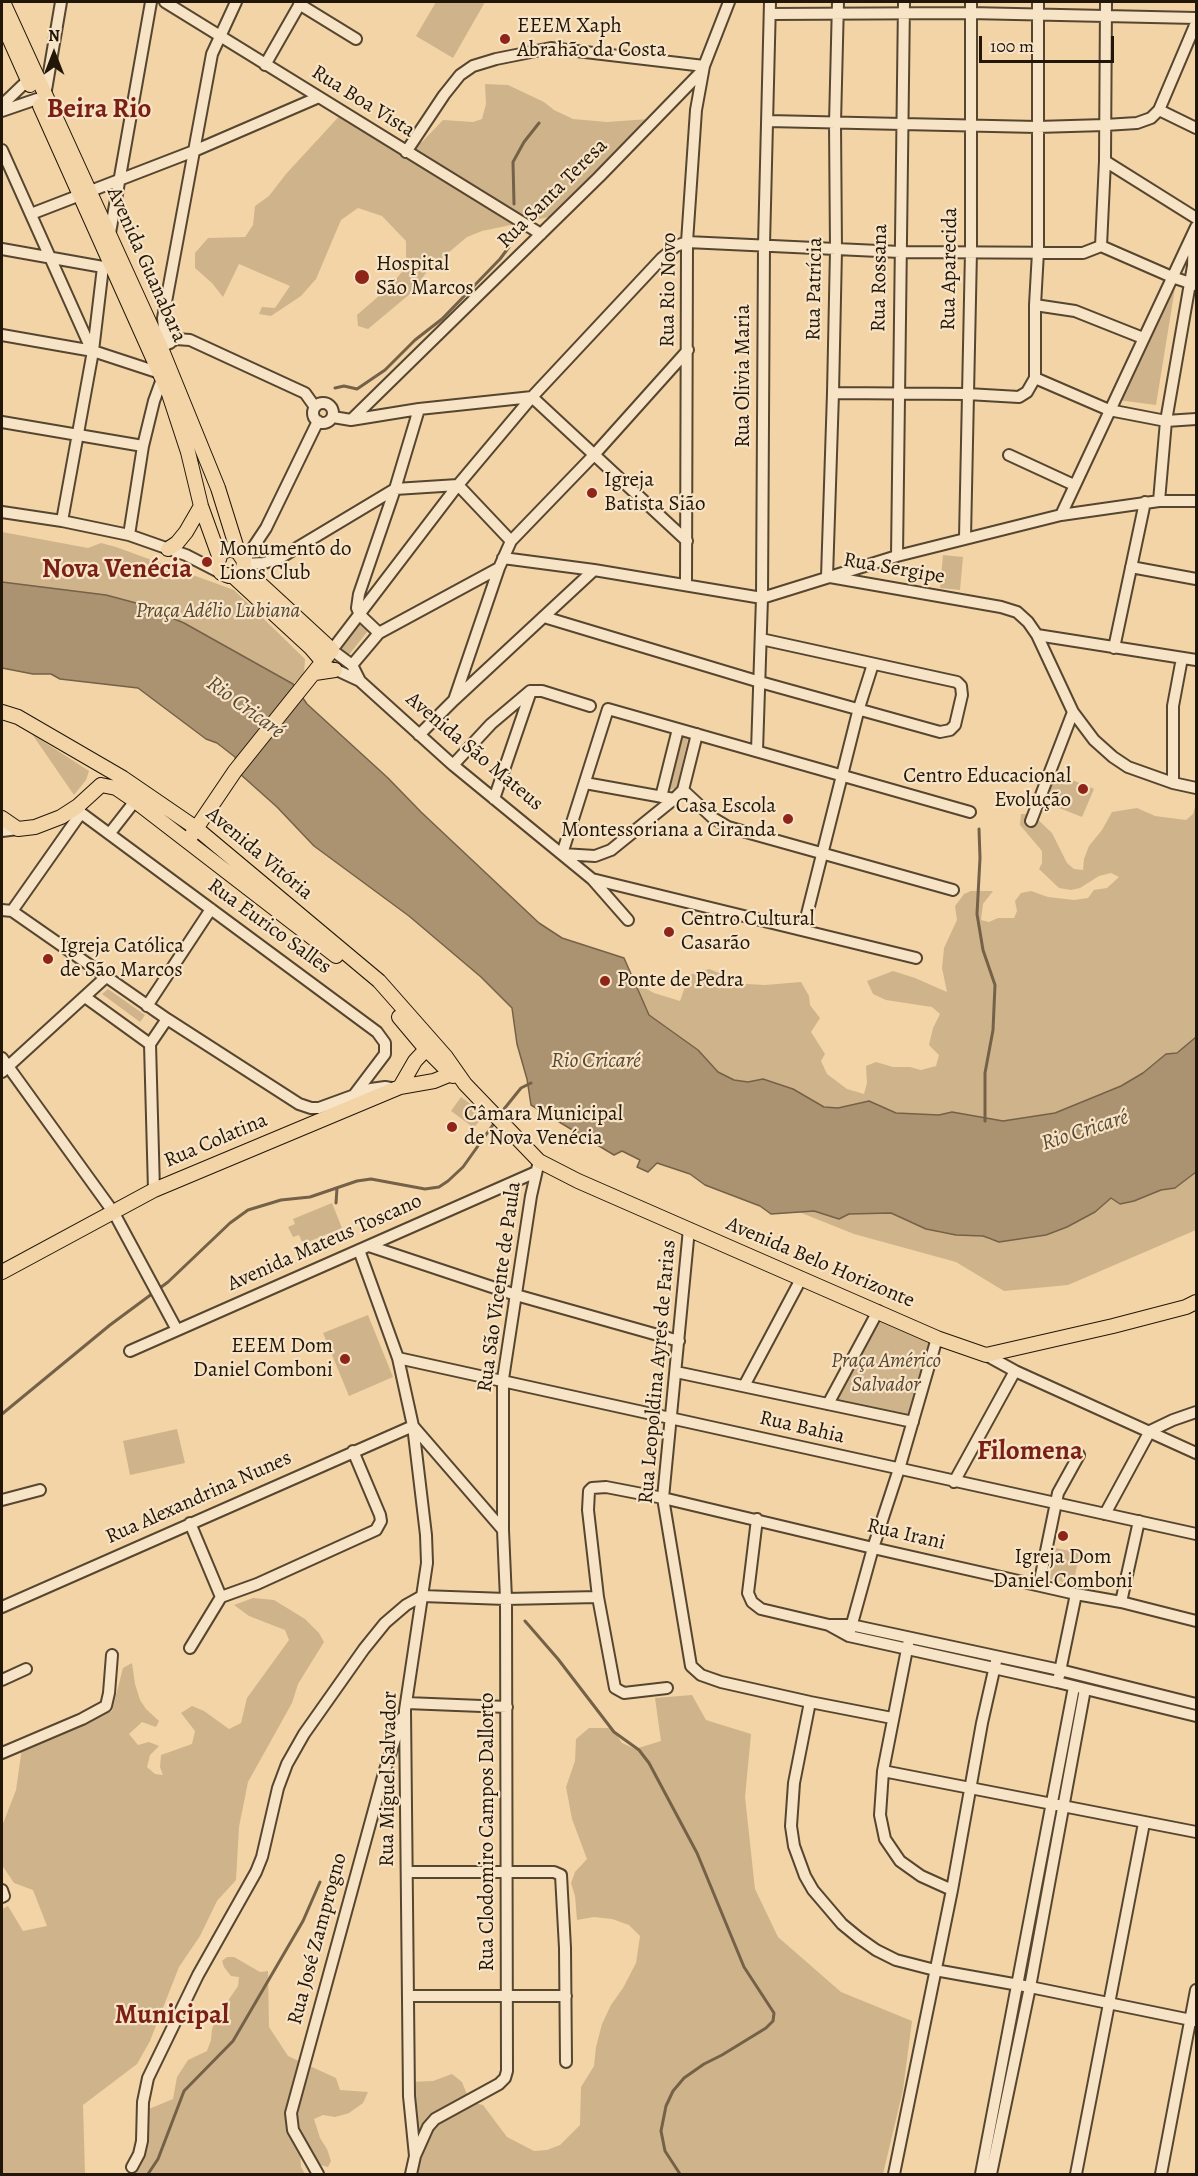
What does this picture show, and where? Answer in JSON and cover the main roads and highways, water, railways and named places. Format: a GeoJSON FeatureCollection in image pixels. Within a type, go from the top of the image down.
{"type":"FeatureCollection","features":[{"type":"Feature","properties":{"kind":"main road","name":"Avenida Guanabara"},"geometry":{"type":"LineString","coordinates":[[3,2],[41,98],[85,194],[107,266],[160,347],[161,376],[188,452],[201,506],[233,563]]}},
{"type":"Feature","properties":{"kind":"main road","name":"Avenida Guanabara"},"geometry":{"type":"LineString","coordinates":[[2,22],[28,80],[41,98]]}},
{"type":"Feature","properties":{"kind":"main road","name":"Avenida Guanabara"},"geometry":{"type":"LineString","coordinates":[[85,194],[110,233],[218,488],[233,563]]}},
{"type":"Feature","properties":{"kind":"main road"},"geometry":{"type":"LineString","coordinates":[[168,549],[177,543],[186,532],[201,506]]}},
{"type":"Feature","properties":{"kind":"main road"},"geometry":{"type":"LineString","coordinates":[[233,563],[310,647],[315,672]]}},
{"type":"Feature","properties":{"kind":"main road","name":"Avenida São Mateus"},"geometry":{"type":"LineString","coordinates":[[233,563],[332,650],[315,672]]}},
{"type":"Feature","properties":{"kind":"main road"},"geometry":{"type":"LineString","coordinates":[[187,842],[235,771],[315,672],[335,670]]}},
{"type":"Feature","properties":{"kind":"main road","name":"Avenida Vitória"},"geometry":{"type":"LineString","coordinates":[[2,712],[18,717],[123,778],[196,828],[379,981],[425,1043]]}},
{"type":"Feature","properties":{"kind":"main road"},"geometry":{"type":"LineString","coordinates":[[2,818],[18,829],[35,827],[80,809],[101,785],[83,756]]}},
{"type":"Feature","properties":{"kind":"main road","name":"Avenida Vitória"},"geometry":{"type":"LineString","coordinates":[[101,785],[116,788],[135,801],[372,986],[453,1073]]}},
{"type":"Feature","properties":{"kind":"main road"},"geometry":{"type":"LineString","coordinates":[[398,1088],[425,1043]]}},
{"type":"Feature","properties":{"kind":"main road"},"geometry":{"type":"LineString","coordinates":[[415,1061],[422,1074],[434,1081]]}},
{"type":"Feature","properties":{"kind":"main road","name":"Rua Colatina"},"geometry":{"type":"LineString","coordinates":[[2,1271],[154,1190],[398,1088],[434,1081],[453,1073]]}},
{"type":"Feature","properties":{"kind":"main road","name":"Avenida Belo Horizonte"},"geometry":{"type":"LineString","coordinates":[[453,1073],[503,1123],[538,1167],[689,1229],[937,1338],[986,1355],[1113,1326],[1197,1302]]}},
{"type":"Feature","properties":{"kind":"water","name":"Rio Cricaré"},"geometry":{"type":"Polygon","coordinates":[[[2,582],[106,595],[136,603],[184,623],[293,684],[307,704],[539,923],[562,938],[624,958],[649,1015],[698,1050],[718,1072],[734,1080],[748,1082],[763,1079],[793,1089],[824,1107],[838,1108],[869,1101],[896,1113],[939,1115],[952,1112],[1003,1121],[1055,1113],[1121,1086],[1143,1073],[1166,1054],[1177,1053],[1196,1037],[1196,1172],[1175,1188],[1161,1190],[1134,1201],[1120,1204],[1111,1198],[1095,1212],[1046,1235],[999,1242],[983,1236],[956,1235],[926,1229],[891,1213],[849,1214],[839,1219],[814,1211],[771,1214],[760,1206],[705,1185],[690,1174],[657,1163],[648,1172],[637,1167],[640,1160],[622,1151],[614,1155],[531,1105],[527,1079],[517,1044],[512,1008],[481,977],[409,916],[314,846],[277,807],[239,773],[235,757],[217,743],[206,739],[138,688],[60,679],[51,674],[33,674],[2,668],[2,582]]]}},
{"type":"Feature","properties":{"kind":"waterway"},"geometry":{"type":"LineString","coordinates":[[514,204],[513,162],[524,142],[539,123]]}},
{"type":"Feature","properties":{"kind":"waterway"},"geometry":{"type":"LineString","coordinates":[[335,388],[344,386],[357,389],[385,370],[415,340],[442,319],[500,259],[509,247],[514,230]]}},
{"type":"Feature","properties":{"kind":"waterway"},"geometry":{"type":"LineString","coordinates":[[979,829],[977,914],[983,950],[995,985],[993,1030],[985,1073],[985,1121]]}},
{"type":"Feature","properties":{"kind":"waterway"},"geometry":{"type":"LineString","coordinates":[[500,1114],[521,1088],[531,1083]]}},
{"type":"Feature","properties":{"kind":"waterway"},"geometry":{"type":"LineString","coordinates":[[2,1414],[110,1325],[168,1282],[230,1223],[248,1210],[281,1200],[310,1197],[357,1181],[371,1179],[425,1189],[439,1187],[463,1167],[495,1122]]}},
{"type":"Feature","properties":{"kind":"waterway"},"geometry":{"type":"LineString","coordinates":[[336,1203],[337,1188]]}},
{"type":"Feature","properties":{"kind":"waterway"},"geometry":{"type":"LineString","coordinates":[[525,1621],[558,1659],[614,1732],[639,1750],[649,1763],[697,1853],[744,1967],[774,2013],[773,2021],[766,2028],[704,2064],[684,2078],[673,2091],[666,2106],[661,2131],[665,2151],[680,2174]]}},
{"type":"Feature","properties":{"kind":"waterway"},"geometry":{"type":"LineString","coordinates":[[148,2174],[158,2159],[184,2091],[233,2041],[303,1921],[320,1882]]}},
{"type":"Feature","properties":{"kind":"place","name":"EEEM Xaph Abrahão da Costa"},"geometry":{"type":"Point","coordinates":[505,39]}},
{"type":"Feature","properties":{"kind":"place","name":"Hospital São Marcos"},"geometry":{"type":"Point","coordinates":[362,277]}},
{"type":"Feature","properties":{"kind":"place","name":"Igreja Batista Sião"},"geometry":{"type":"Point","coordinates":[592,493]}},
{"type":"Feature","properties":{"kind":"place","name":"Monumento do Lions Club"},"geometry":{"type":"Point","coordinates":[207,562]}},
{"type":"Feature","properties":{"kind":"place","name":"Centro Educacional Evolução"},"geometry":{"type":"Point","coordinates":[1083,789]}},
{"type":"Feature","properties":{"kind":"place","name":"Casa Escola Montessoriana a Ciranda"},"geometry":{"type":"Point","coordinates":[788,819]}},
{"type":"Feature","properties":{"kind":"place","name":"Centro Cultural Casarão"},"geometry":{"type":"Point","coordinates":[669,932]}},
{"type":"Feature","properties":{"kind":"place","name":"Igreja Católica de São Marcos"},"geometry":{"type":"Point","coordinates":[48,959]}},
{"type":"Feature","properties":{"kind":"place","name":"Ponte de Pedra"},"geometry":{"type":"Point","coordinates":[605,981]}},
{"type":"Feature","properties":{"kind":"place","name":"Câmara Municipal de Nova Venécia"},"geometry":{"type":"Point","coordinates":[452,1127]}},
{"type":"Feature","properties":{"kind":"place","name":"EEEM Dom Daniel Comboni"},"geometry":{"type":"Point","coordinates":[345,1359]}},
{"type":"Feature","properties":{"kind":"place","name":"Igreja Dom Daniel Comboni"},"geometry":{"type":"Point","coordinates":[1063,1536]}},
{"type":"Feature","properties":{"kind":"district","name":"Beira Rio"},"geometry":{"type":"Point","coordinates":[99,110]}},
{"type":"Feature","properties":{"kind":"district","name":"Nova Venécia"},"geometry":{"type":"Point","coordinates":[117,570]}},
{"type":"Feature","properties":{"kind":"district","name":"Filomena"},"geometry":{"type":"Point","coordinates":[1030,1452]}},
{"type":"Feature","properties":{"kind":"district","name":"Municipal"},"geometry":{"type":"Point","coordinates":[172,2016]}},
{"type":"Feature","properties":{"kind":"park label","name":"Praça Adélio Lubiana"},"geometry":{"type":"Point","coordinates":[218,612]}},
{"type":"Feature","properties":{"kind":"park label","name":"Praça Américo Salvador"},"geometry":{"type":"Point","coordinates":[886,1374]}}]}
